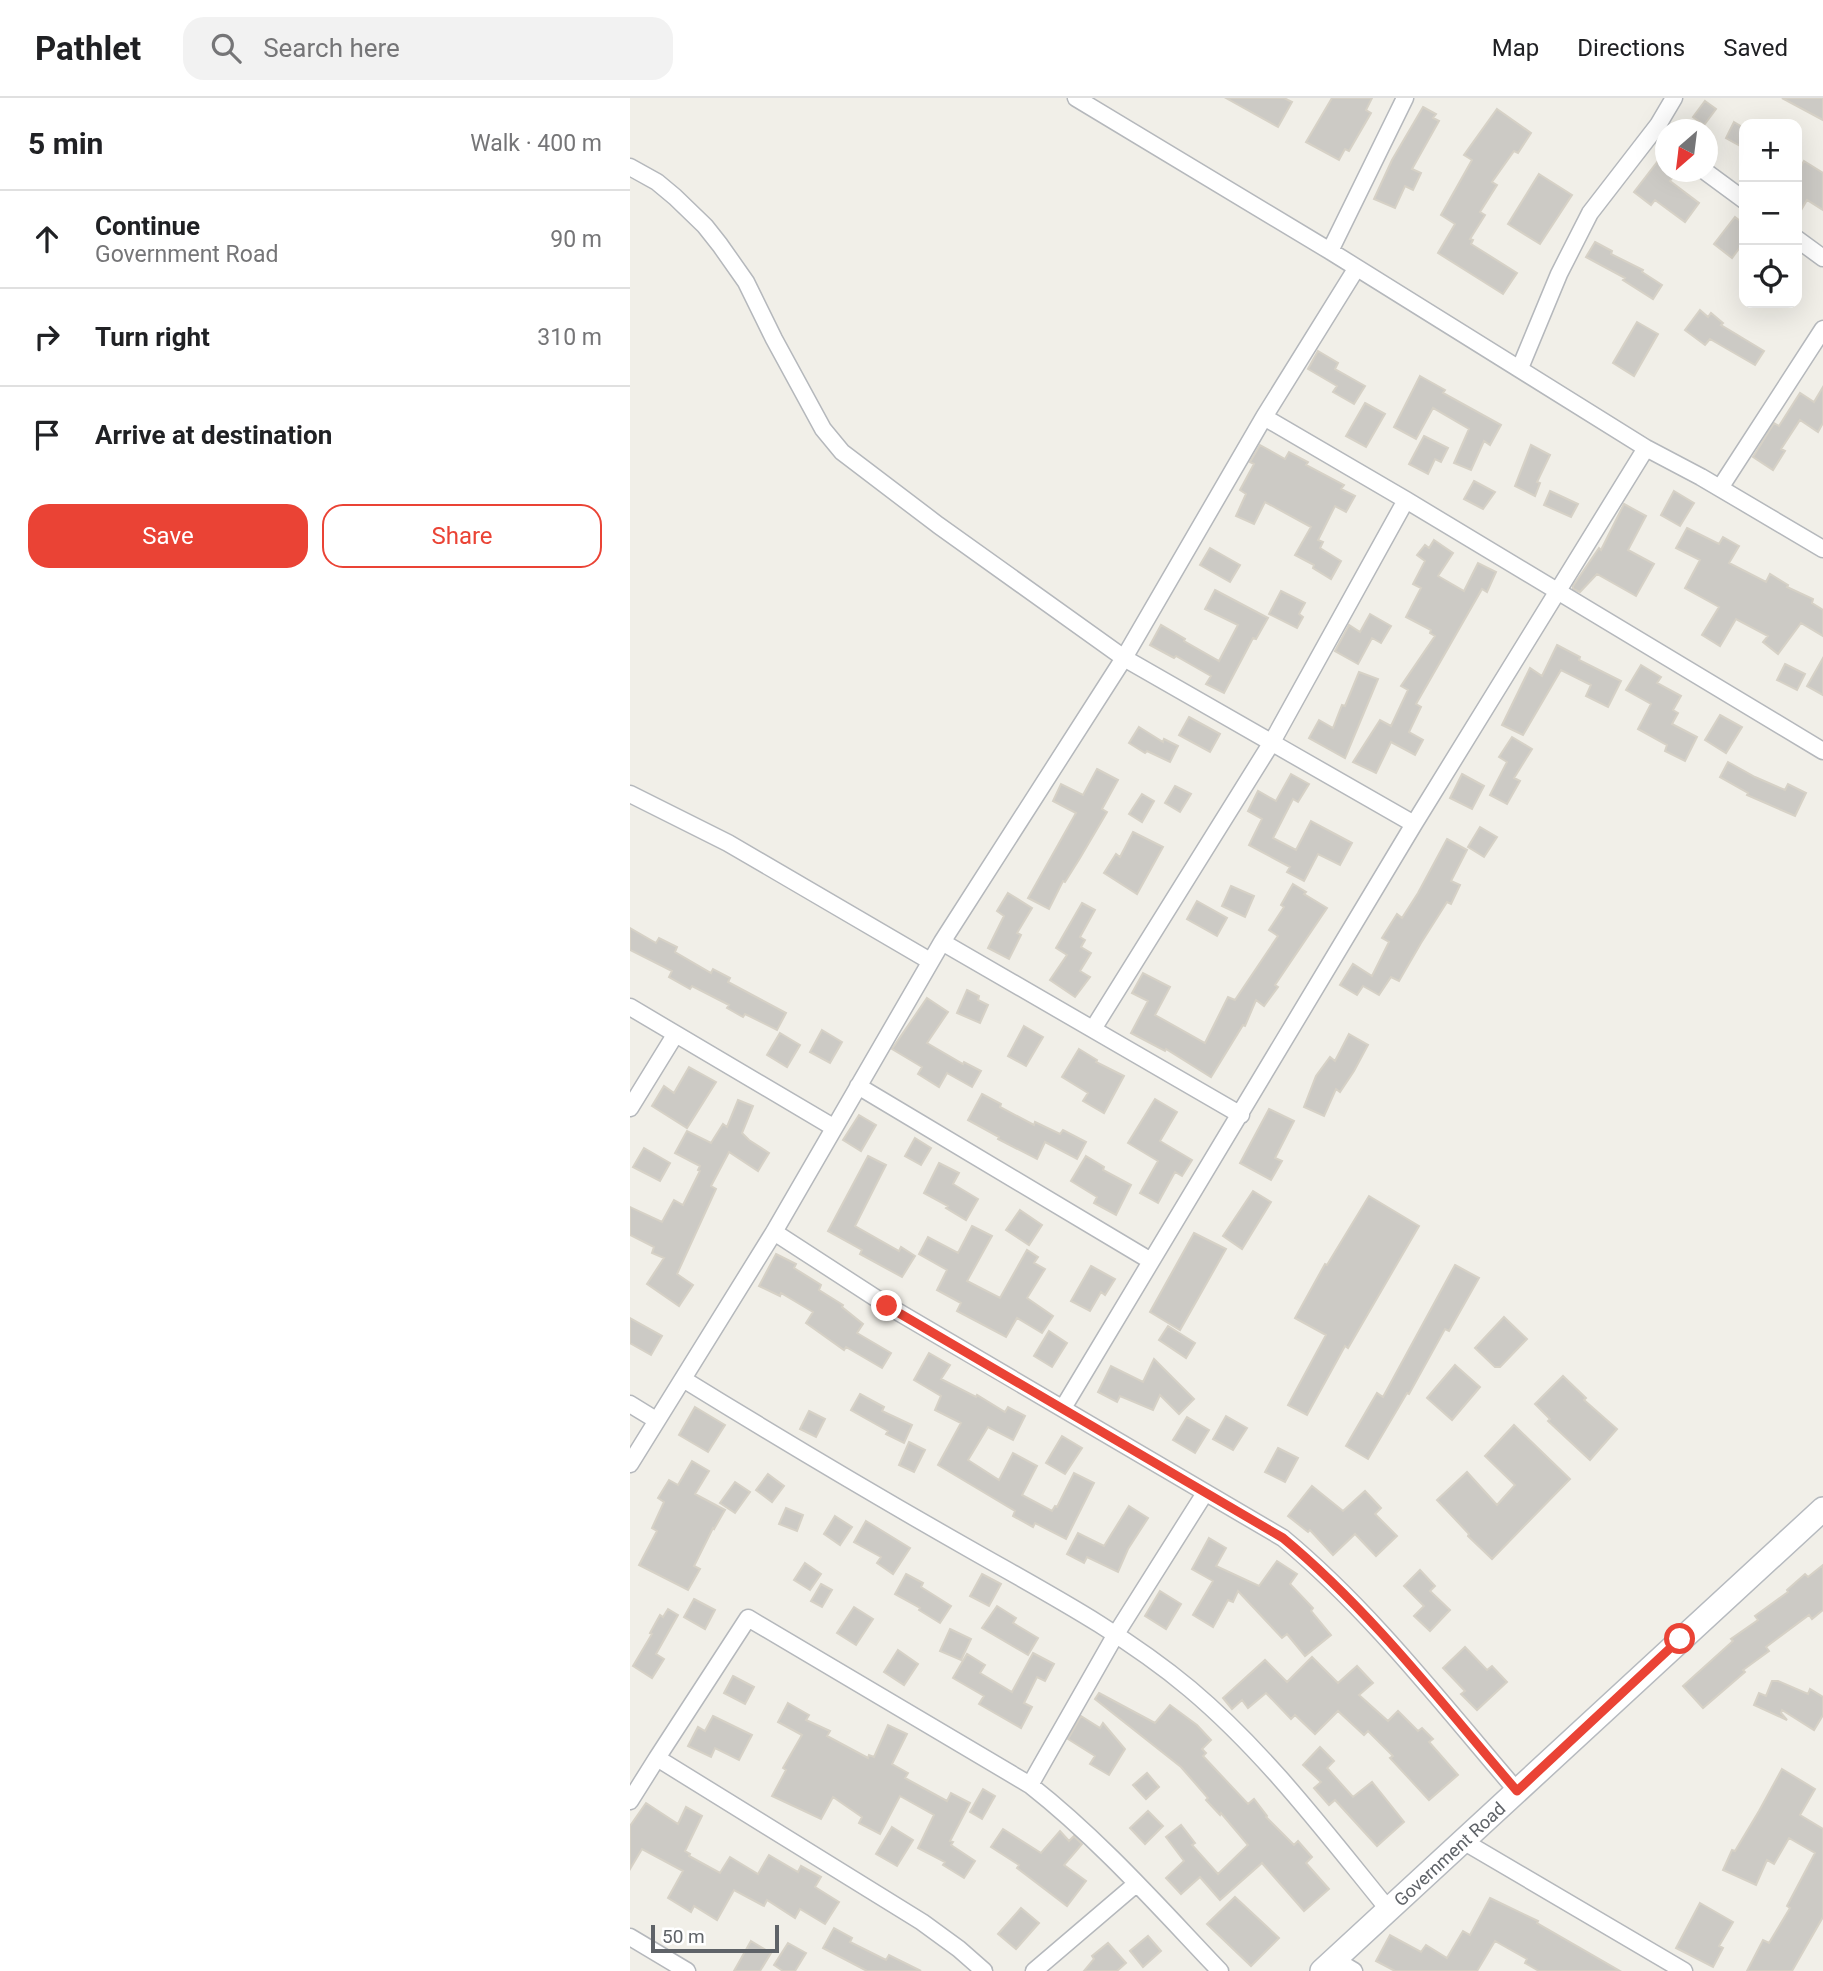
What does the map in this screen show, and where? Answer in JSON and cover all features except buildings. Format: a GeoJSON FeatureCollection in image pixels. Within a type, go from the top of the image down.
{"type":"FeatureCollection","features":[{"type":"Feature","properties":{"kind":"street"},"geometry":{"type":"LineString","coordinates":[[1330,251],[1405,98]]}},
{"type":"Feature","properties":{"kind":"street"},"geometry":{"type":"LineString","coordinates":[[1666,119],[1674,98]]}},
{"type":"Feature","properties":{"kind":"street"},"geometry":{"type":"LineString","coordinates":[[1080,99],[1646,448],[1823,549]]}},
{"type":"Feature","properties":{"kind":"street"},"geometry":{"type":"LineString","coordinates":[[1520,368],[1559,274],[1590,213],[1655,141]]}},
{"type":"Feature","properties":{"kind":"street"},"geometry":{"type":"LineString","coordinates":[[630,167],[657,182],[675,197],[720,245],[746,282],[823,429],[842,452],[938,526],[1124,658],[1414,824]]}},
{"type":"Feature","properties":{"kind":"street"},"geometry":{"type":"LineString","coordinates":[[1718,181],[1739,196]]}},
{"type":"Feature","properties":{"kind":"street"},"geometry":{"type":"LineString","coordinates":[[1802,243],[1823,258]]}},
{"type":"Feature","properties":{"kind":"street"},"geometry":{"type":"LineString","coordinates":[[630,1464],[774,1232],[930,961],[1124,658],[1264,418],[1356,269]]}},
{"type":"Feature","properties":{"kind":"street"},"geometry":{"type":"LineString","coordinates":[[1720,488],[1823,329]]}},
{"type":"Feature","properties":{"kind":"street"},"geometry":{"type":"LineString","coordinates":[[1264,418],[1406,500],[1823,751]]}},
{"type":"Feature","properties":{"kind":"street"},"geometry":{"type":"LineString","coordinates":[[1063,1408],[1414,824],[1646,448]]}},
{"type":"Feature","properties":{"kind":"street"},"geometry":{"type":"LineString","coordinates":[[1093,1029],[1272,742],[1406,500]]}},
{"type":"Feature","properties":{"kind":"street"},"geometry":{"type":"LineString","coordinates":[[630,794],[729,843],[930,961]]}},
{"type":"Feature","properties":{"kind":"street"},"geometry":{"type":"LineString","coordinates":[[942,942],[1241,1115]]}},
{"type":"Feature","properties":{"kind":"street"},"geometry":{"type":"LineString","coordinates":[[630,1007],[833,1127]]}},
{"type":"Feature","properties":{"kind":"street"},"geometry":{"type":"LineString","coordinates":[[630,1108],[675,1035]]}},
{"type":"Feature","properties":{"kind":"street"},"geometry":{"type":"LineString","coordinates":[[858,1086],[1151,1261]]}},
{"type":"Feature","properties":{"kind":"street"},"geometry":{"type":"LineString","coordinates":[[774,1232],[887,1306],[1283,1538],[1321,1570],[1517,1791]]}},
{"type":"Feature","properties":{"kind":"street"},"geometry":{"type":"LineString","coordinates":[[684,1379],[808,1456],[1116,1634],[1188,1688],[1232,1726],[1302,1803],[1388,1909]]}},
{"type":"Feature","properties":{"kind":"street"},"geometry":{"type":"LineString","coordinates":[[630,1404],[656,1420]]}},
{"type":"Feature","properties":{"kind":"street"},"geometry":{"type":"LineString","coordinates":[[1030,1785],[1116,1634],[1205,1493]]}},
{"type":"Feature","properties":{"kind":"street","name":"Government Road"},"geometry":{"type":"LineString","coordinates":[[1328,1965],[1823,1509]]}},
{"type":"Feature","properties":{"kind":"street"},"geometry":{"type":"LineString","coordinates":[[630,1801],[748,1618],[1030,1785],[1072,1818],[1220,1971]]}},
{"type":"Feature","properties":{"kind":"street"},"geometry":{"type":"LineString","coordinates":[[657,1758],[922,1922],[984,1971]]}},
{"type":"Feature","properties":{"kind":"street"},"geometry":{"type":"LineString","coordinates":[[1463,1841],[1684,1971]]}},
{"type":"Feature","properties":{"kind":"street"},"geometry":{"type":"LineString","coordinates":[[1034,1971],[1136,1884]]}},
{"type":"Feature","properties":{"kind":"street"},"geometry":{"type":"LineString","coordinates":[[630,1937],[687,1971]]}},
{"type":"Feature","properties":{"kind":"street"},"geometry":{"type":"LineString","coordinates":[[1328,1965],[1354,1971]]}},
{"type":"Feature","properties":{"kind":"route"},"geometry":{"type":"LineString","coordinates":[[887,1306],[1283,1538],[1321,1570],[1517,1791],[1680,1639]]}}]}
